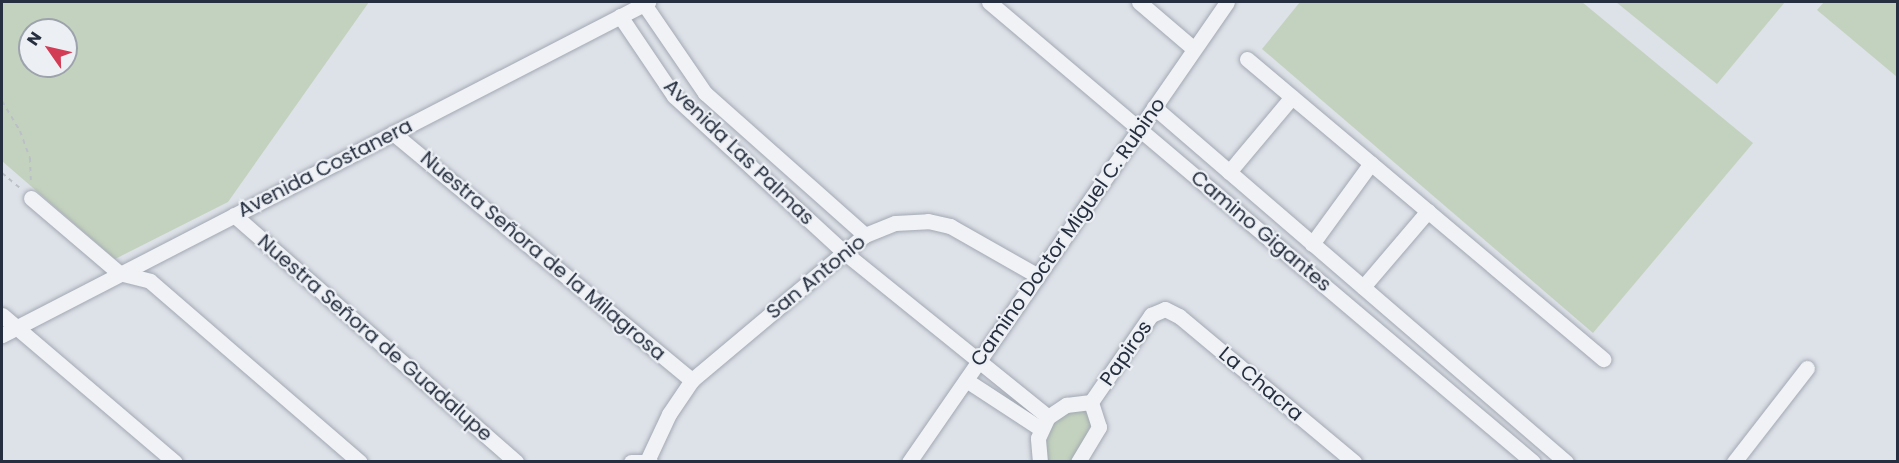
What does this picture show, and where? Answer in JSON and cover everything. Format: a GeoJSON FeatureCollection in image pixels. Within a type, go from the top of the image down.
{"type":"FeatureCollection","features":[{"type":"Feature","properties":{"kind":"street","name":"Camino Gigantes"},"geometry":{"type":"LineString","coordinates":[[989,2],[1533,462]]}},
{"type":"Feature","properties":{"kind":"street"},"geometry":{"type":"LineString","coordinates":[[1139,2],[1194,49]]}},
{"type":"Feature","properties":{"kind":"street","name":"Camino Doctor Miguel C. Rubino"},"geometry":{"type":"LineString","coordinates":[[909,462],[1227,2]]}},
{"type":"Feature","properties":{"kind":"street","name":"Avenida Costanera"},"geometry":{"type":"LineString","coordinates":[[2,335],[646,3]]}},
{"type":"Feature","properties":{"kind":"street","name":"Avenida Las Palmas"},"geometry":{"type":"LineString","coordinates":[[646,3],[705,93],[865,235]]}},
{"type":"Feature","properties":{"kind":"street","name":"Avenida Las Palmas"},"geometry":{"type":"LineString","coordinates":[[620,16],[674,96],[845,253],[977,363]]}},
{"type":"Feature","properties":{"kind":"street"},"geometry":{"type":"LineString","coordinates":[[1247,59],[1603,358]]}},
{"type":"Feature","properties":{"kind":"street"},"geometry":{"type":"LineString","coordinates":[[1229,172],[1292,97]]}},
{"type":"Feature","properties":{"kind":"street"},"geometry":{"type":"LineString","coordinates":[[1154,107],[1566,462]]}},
{"type":"Feature","properties":{"kind":"street","name":"Nuestra Señora de la Milagrosa"},"geometry":{"type":"LineString","coordinates":[[393,133],[692,380]]}},
{"type":"Feature","properties":{"kind":"street"},"geometry":{"type":"LineString","coordinates":[[1312,244],[1371,163]]}},
{"type":"Feature","properties":{"kind":"street"},"geometry":{"type":"LineString","coordinates":[[31,198],[119,273],[150,281],[360,462]]}},
{"type":"Feature","properties":{"kind":"street"},"geometry":{"type":"LineString","coordinates":[[1363,287],[1428,212]]}},
{"type":"Feature","properties":{"kind":"street","name":"Nuestra Señora de Guadalupe"},"geometry":{"type":"LineString","coordinates":[[234,216],[516,462]]}},
{"type":"Feature","properties":{"kind":"street","name":"San Antonio"},"geometry":{"type":"LineString","coordinates":[[648,461],[669,414],[692,380],[865,235],[895,223],[928,221],[950,226],[1038,276]]}},
{"type":"Feature","properties":{"kind":"street","name":"Papiros"},"geometry":{"type":"LineString","coordinates":[[1045,423],[1066,405],[1091,402],[1151,315],[1165,309]]}},
{"type":"Feature","properties":{"kind":"street","name":"La Chacra"},"geometry":{"type":"LineString","coordinates":[[1165,309],[1179,316],[1354,462]]}},
{"type":"Feature","properties":{"kind":"street"},"geometry":{"type":"LineString","coordinates":[[2,315],[175,462]]}},
{"type":"Feature","properties":{"kind":"street"},"geometry":{"type":"LineString","coordinates":[[977,363],[1045,423]]}},
{"type":"Feature","properties":{"kind":"street"},"geometry":{"type":"LineString","coordinates":[[1742,459],[1807,368]]}},
{"type":"Feature","properties":{"kind":"street"},"geometry":{"type":"LineString","coordinates":[[966,380],[1045,423]]}},
{"type":"Feature","properties":{"kind":"street","name":"Papiros"},"geometry":{"type":"LineString","coordinates":[[1078,462],[1099,427],[1091,402]]}},
{"type":"Feature","properties":{"kind":"street"},"geometry":{"type":"LineString","coordinates":[[1040,462],[1045,423]]}},
{"type":"Feature","properties":{"kind":"street"},"geometry":{"type":"LineString","coordinates":[[631,462],[648,461]]}},
{"type":"Feature","properties":{"kind":"path"},"geometry":{"type":"LineString","coordinates":[[2,101],[20,130],[30,158],[31,198]]}},
{"type":"Feature","properties":{"kind":"path"},"geometry":{"type":"LineString","coordinates":[[2,173],[31,198]]}},
{"type":"Feature","properties":{"kind":"green space"},"geometry":{"type":"Polygon","coordinates":[[[2,2],[369,2],[228,202],[115,259],[2,161],[2,2]]]}},
{"type":"Feature","properties":{"kind":"green space"},"geometry":{"type":"Polygon","coordinates":[[[1300,2],[1582,2],[1753,143],[1593,333],[1262,49],[1300,2]]]}},
{"type":"Feature","properties":{"kind":"green space"},"geometry":{"type":"Polygon","coordinates":[[[1616,2],[1785,2],[1717,84],[1616,2]]]}},
{"type":"Feature","properties":{"kind":"green space"},"geometry":{"type":"Polygon","coordinates":[[[1824,2],[1897,2],[1897,77],[1817,10],[1824,2]]]}},
{"type":"Feature","properties":{"kind":"green space"},"geometry":{"type":"Polygon","coordinates":[[[1077,408],[1089,410],[1093,421],[1073,462],[1044,461],[1042,454],[1050,422],[1077,408]]]}}]}
